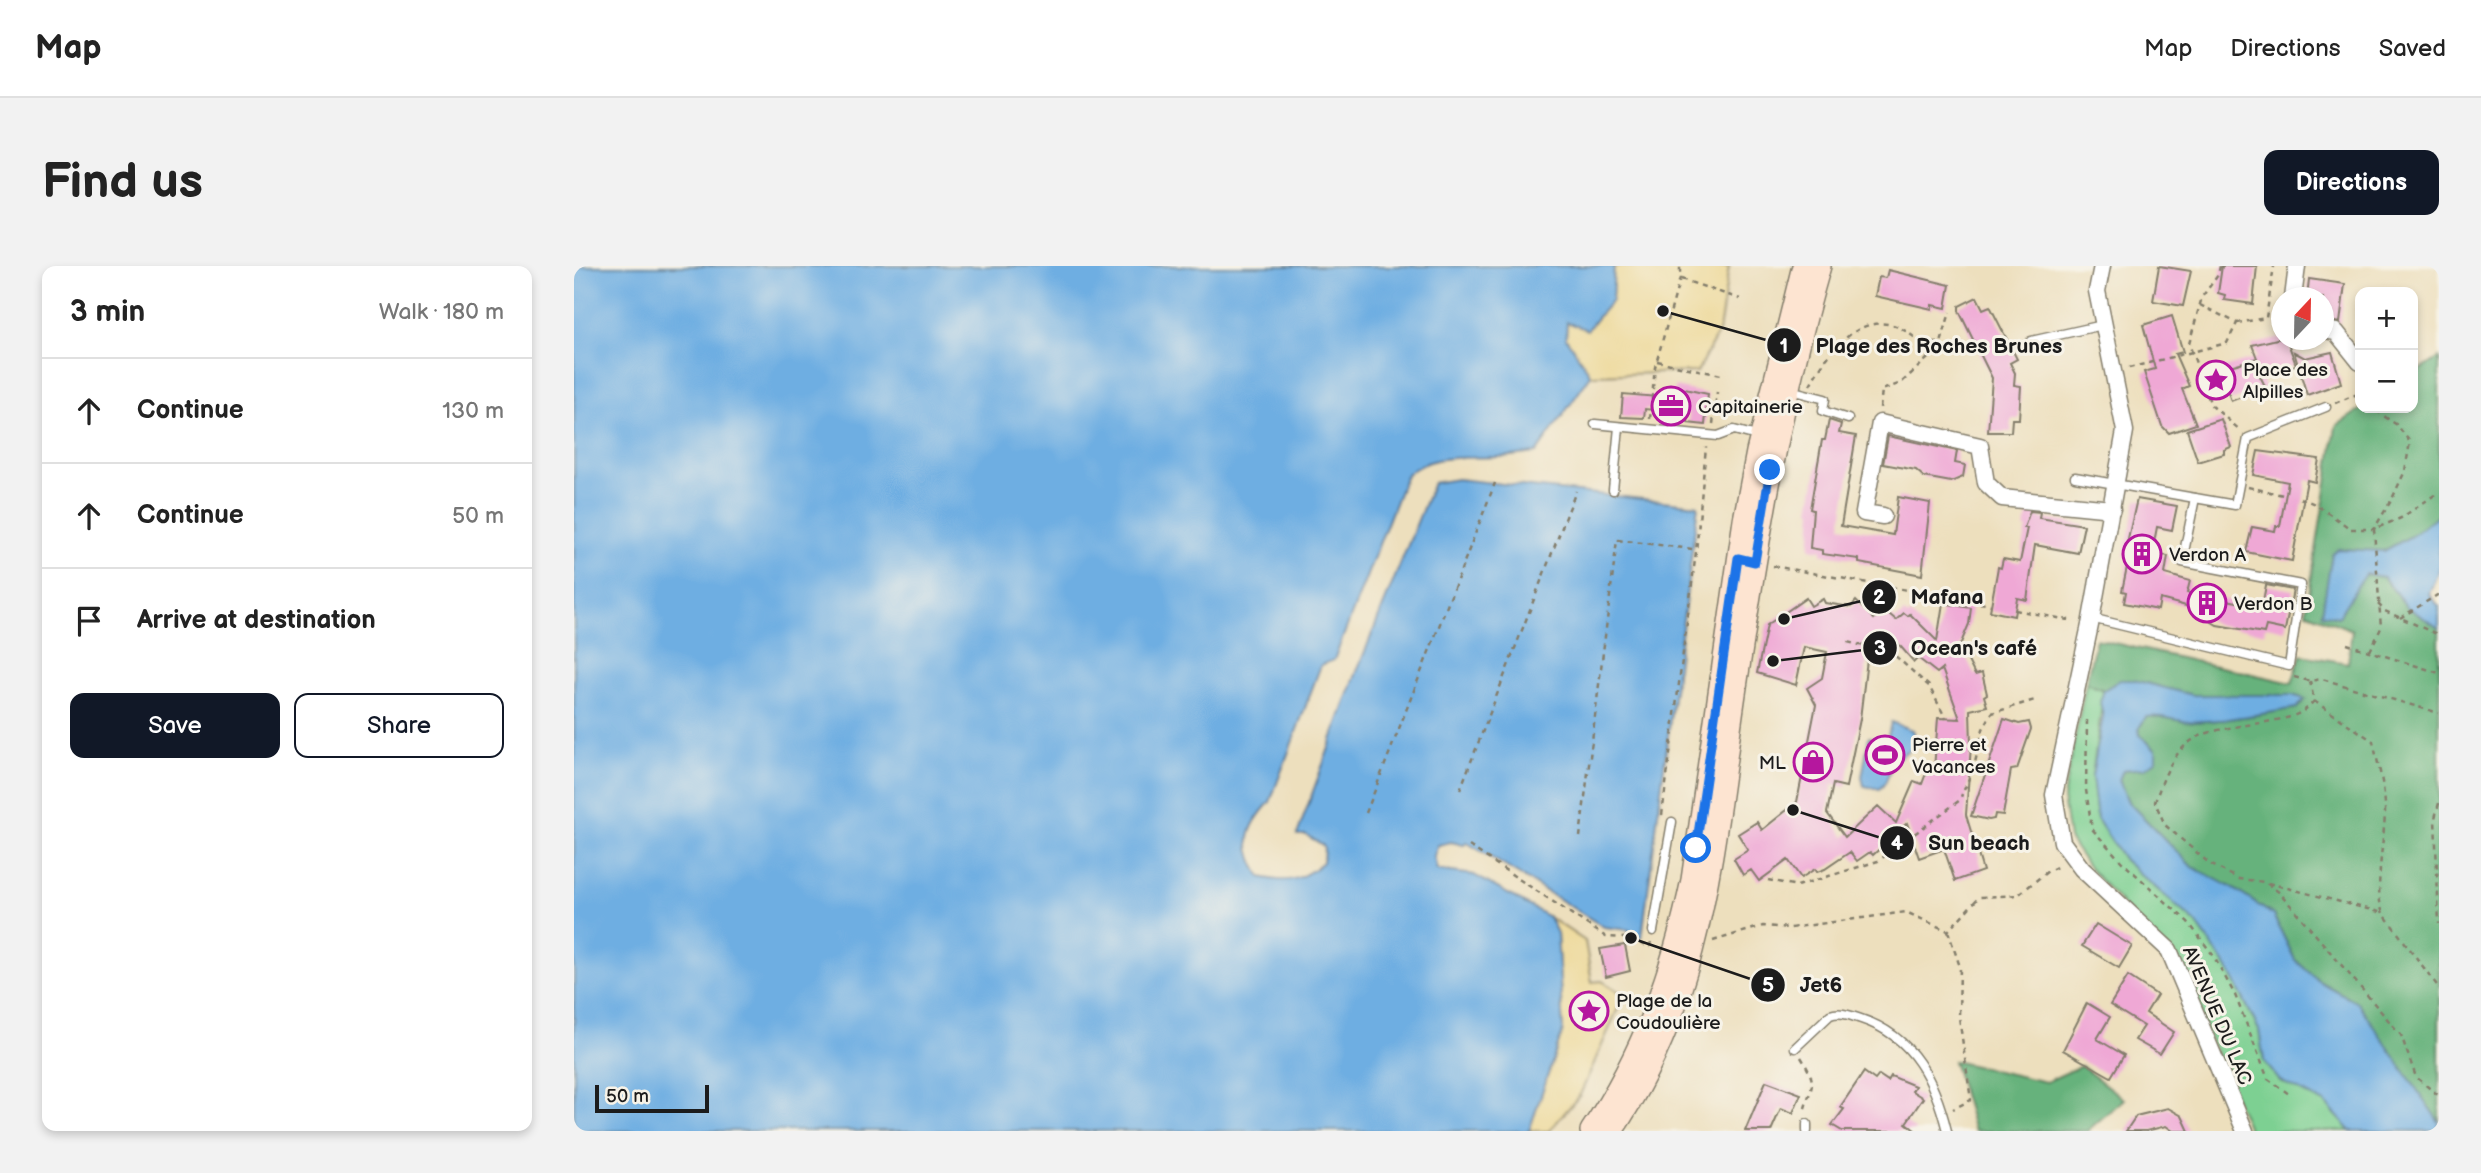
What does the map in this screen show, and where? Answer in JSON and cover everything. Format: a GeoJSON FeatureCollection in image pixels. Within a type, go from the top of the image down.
{"type":"FeatureCollection","features":[{"type":"Feature","properties":{"kind":"main road"},"geometry":{"type":"LineString","coordinates":[[1612,1131],[1642,1082],[1662,1038],[1697,940],[1740,546],[1768,439],[1802,266]]}},
{"type":"Feature","properties":{"kind":"main road"},"geometry":{"type":"LineString","coordinates":[[1591,1131],[1627,1073],[1664,989],[1681,935],[1739,690],[1768,439],[1796,392],[1820,266]]}},
{"type":"Feature","properties":{"kind":"street","name":"AVENUE DU LAC"},"geometry":{"type":"LineString","coordinates":[[2102,266],[2097,291],[2125,431],[2091,622],[2054,795],[2062,842],[2075,859],[2169,950],[2245,1131]]}},
{"type":"Feature","properties":{"kind":"street"},"geometry":{"type":"LineString","coordinates":[[2294,287],[2297,266]]}},
{"type":"Feature","properties":{"kind":"street"},"geometry":{"type":"LineString","coordinates":[[2334,332],[2355,356]]}},
{"type":"Feature","properties":{"kind":"street"},"geometry":{"type":"LineString","coordinates":[[1882,516],[1864,513],[1880,424],[1979,446],[1986,483],[2001,498],[2112,509]]}},
{"type":"Feature","properties":{"kind":"lane"},"geometry":{"type":"LineString","coordinates":[[2031,341],[2103,325]]}},
{"type":"Feature","properties":{"kind":"lane"},"geometry":{"type":"LineString","coordinates":[[1796,392],[1825,399],[1823,411],[1848,419]]}},
{"type":"Feature","properties":{"kind":"lane"},"geometry":{"type":"LineString","coordinates":[[2075,477],[2235,505],[2248,438],[2326,407]]}},
{"type":"Feature","properties":{"kind":"lane"},"geometry":{"type":"LineString","coordinates":[[1595,424],[1718,436],[1734,430],[1768,439]]}},
{"type":"Feature","properties":{"kind":"lane"},"geometry":{"type":"LineString","coordinates":[[1613,490],[1619,426]]}},
{"type":"Feature","properties":{"kind":"lane"},"geometry":{"type":"LineString","coordinates":[[2091,622],[2289,666],[2301,584],[2182,562],[2194,498]]}},
{"type":"Feature","properties":{"kind":"lane"},"geometry":{"type":"LineString","coordinates":[[1653,931],[1672,822]]}},
{"type":"Feature","properties":{"kind":"lane"},"geometry":{"type":"LineString","coordinates":[[1795,1048],[1830,1015],[1846,1014],[1869,1021],[1908,1048],[1920,1060],[1934,1088],[1947,1131]]}},
{"type":"Feature","properties":{"kind":"path"},"geometry":{"type":"LineString","coordinates":[[1649,430],[1657,361],[1680,278],[1680,266]]}},
{"type":"Feature","properties":{"kind":"path"},"geometry":{"type":"LineString","coordinates":[[2220,266],[2200,305],[2189,344],[2211,405],[2248,438]]}},
{"type":"Feature","properties":{"kind":"path"},"geometry":{"type":"LineString","coordinates":[[2200,305],[2237,323],[2266,318],[2274,266]]}},
{"type":"Feature","properties":{"kind":"path"},"geometry":{"type":"LineString","coordinates":[[1680,278],[1740,299]]}},
{"type":"Feature","properties":{"kind":"path"},"geometry":{"type":"LineString","coordinates":[[1880,424],[1882,390],[1901,383],[1941,343],[1950,312]]}},
{"type":"Feature","properties":{"kind":"path"},"geometry":{"type":"LineString","coordinates":[[1796,392],[1837,345],[1872,321],[1886,322],[1904,329],[1923,343],[1941,343]]}},
{"type":"Feature","properties":{"kind":"path"},"geometry":{"type":"LineString","coordinates":[[2114,372],[2227,343],[2237,323]]}},
{"type":"Feature","properties":{"kind":"path"},"geometry":{"type":"LineString","coordinates":[[1923,343],[1927,359]]}},
{"type":"Feature","properties":{"kind":"path"},"geometry":{"type":"LineString","coordinates":[[1657,361],[1721,375]]}},
{"type":"Feature","properties":{"kind":"path"},"geometry":{"type":"LineString","coordinates":[[1669,842],[1660,840],[1708,435],[1713,425],[1717,392]]}},
{"type":"Feature","properties":{"kind":"path"},"geometry":{"type":"LineString","coordinates":[[2326,407],[2355,395]]}},
{"type":"Feature","properties":{"kind":"path"},"geometry":{"type":"LineString","coordinates":[[2370,651],[2381,628],[2374,529],[2392,499],[2404,471],[2410,442],[2397,425],[2379,413]]}},
{"type":"Feature","properties":{"kind":"path"},"geometry":{"type":"LineString","coordinates":[[1366,813],[1495,483]]}},
{"type":"Feature","properties":{"kind":"path"},"geometry":{"type":"LineString","coordinates":[[2239,485],[2283,495]]}},
{"type":"Feature","properties":{"kind":"path"},"geometry":{"type":"LineString","coordinates":[[1460,790],[1576,491]]}},
{"type":"Feature","properties":{"kind":"path"},"geometry":{"type":"LineString","coordinates":[[2300,499],[2322,507],[2351,529],[2374,529],[2401,518],[2439,492]]}},
{"type":"Feature","properties":{"kind":"path"},"geometry":{"type":"LineString","coordinates":[[1580,837],[1617,540],[1693,550]]}},
{"type":"Feature","properties":{"kind":"path"},"geometry":{"type":"LineString","coordinates":[[1755,562],[1991,605]]}},
{"type":"Feature","properties":{"kind":"path"},"geometry":{"type":"LineString","coordinates":[[2400,618],[2439,594]]}},
{"type":"Feature","properties":{"kind":"path"},"geometry":{"type":"LineString","coordinates":[[2378,604],[2400,618],[2439,635]]}},
{"type":"Feature","properties":{"kind":"path"},"geometry":{"type":"LineString","coordinates":[[2015,610],[2091,622]]}},
{"type":"Feature","properties":{"kind":"path"},"geometry":{"type":"LineString","coordinates":[[1848,642],[1892,653],[1929,686],[1946,719]]}},
{"type":"Feature","properties":{"kind":"path"},"geometry":{"type":"LineString","coordinates":[[2347,644],[2439,673]]}},
{"type":"Feature","properties":{"kind":"path"},"geometry":{"type":"LineString","coordinates":[[2310,681],[2314,701],[2373,741],[2385,803],[2382,871],[2377,899],[2383,912],[2439,988]]}},
{"type":"Feature","properties":{"kind":"path"},"geometry":{"type":"LineString","coordinates":[[1973,771],[1983,729],[1993,713],[2038,699]]}},
{"type":"Feature","properties":{"kind":"path"},"geometry":{"type":"LineString","coordinates":[[2314,701],[2302,715],[2204,733],[2179,748],[2163,776],[2155,802],[2165,825],[2210,864],[2239,879],[2265,882],[2383,912]]}},
{"type":"Feature","properties":{"kind":"path"},"geometry":{"type":"LineString","coordinates":[[2072,716],[2088,720],[2086,790],[2092,829],[2122,862],[2188,922],[2213,955],[2235,995],[2268,1079],[2289,1094]]}},
{"type":"Feature","properties":{"kind":"path"},"geometry":{"type":"LineString","coordinates":[[1965,790],[1970,776]]}},
{"type":"Feature","properties":{"kind":"path"},"geometry":{"type":"LineString","coordinates":[[1768,880],[1797,886],[1878,861],[1960,800],[1962,794]]}},
{"type":"Feature","properties":{"kind":"path"},"geometry":{"type":"LineString","coordinates":[[2439,803],[2435,818],[2439,924]]}},
{"type":"Feature","properties":{"kind":"path"},"geometry":{"type":"LineString","coordinates":[[1469,846],[1606,937],[1625,938],[1650,947],[1653,931]]}},
{"type":"Feature","properties":{"kind":"path"},"geometry":{"type":"LineString","coordinates":[[1948,930],[1979,897],[2018,895],[2048,870],[2075,859]]}},
{"type":"Feature","properties":{"kind":"path"},"geometry":{"type":"LineString","coordinates":[[2265,882],[2280,893],[2401,1035],[2416,1077],[2439,1096]]}},
{"type":"Feature","properties":{"kind":"path"},"geometry":{"type":"LineString","coordinates":[[1697,940],[1707,942],[1763,926],[1790,928],[1906,912],[1948,930],[1960,967],[1959,1017],[1971,1100],[1952,1109]]}},
{"type":"Feature","properties":{"kind":"path"},"geometry":{"type":"LineString","coordinates":[[1795,1048],[1812,1082],[1813,1089],[1803,1110],[1807,1127]]}},
{"type":"Feature","properties":{"kind":"green space"},"geometry":{"type":"Polygon","coordinates":[[[2439,358],[2439,514],[2413,535],[2384,551],[2338,549],[2322,613],[2338,616],[2364,574],[2383,577],[2407,607],[2439,628],[2439,1126],[2358,1003],[2320,982],[2295,960],[2273,915],[2231,887],[2192,867],[2128,802],[2119,780],[2123,770],[2145,768],[2156,750],[2140,735],[2139,728],[2146,717],[2195,722],[2224,720],[2297,708],[2305,699],[2292,695],[2256,698],[2203,696],[2138,682],[2116,684],[2104,690],[2086,683],[2096,639],[2292,683],[2301,655],[2348,663],[2352,630],[2306,612],[2336,426],[2356,413],[2418,413],[2418,372],[2439,358]]]}},
{"type":"Feature","properties":{"kind":"green space"},"geometry":{"type":"Polygon","coordinates":[[[2086,683],[2104,690],[2092,776],[2097,819],[2124,860],[2196,923],[2229,970],[2259,1030],[2264,1061],[2280,1081],[2325,1103],[2351,1131],[2249,1131],[2180,968],[2090,869],[2069,839],[2063,798],[2086,683]]]}},
{"type":"Feature","properties":{"kind":"green space"},"geometry":{"type":"Polygon","coordinates":[[[1953,1061],[2046,1082],[2081,1066],[2124,1099],[2087,1131],[1974,1131],[1953,1061]]]}},
{"type":"Feature","properties":{"kind":"sand"},"geometry":{"type":"Polygon","coordinates":[[[1614,266],[1729,266],[1719,331],[1697,372],[1591,375],[1566,338],[1567,321],[1612,301],[1614,266]]]}},
{"type":"Feature","properties":{"kind":"sand","name":"Plage de la Coudoulière"},"geometry":{"type":"Polygon","coordinates":[[[1549,917],[1585,941],[1592,982],[1602,981],[1624,995],[1580,1095],[1549,1131],[1529,1131],[1563,1030],[1557,934],[1549,917]]]}},
{"type":"Feature","properties":{"kind":"water"},"geometry":{"type":"Polygon","coordinates":[[[574,266],[1614,266],[1612,300],[1587,330],[1567,322],[1566,338],[1591,375],[1536,453],[1438,460],[1406,475],[1334,660],[1321,665],[1270,802],[1255,821],[1249,838],[1251,856],[1261,877],[1294,879],[1323,862],[1324,846],[1306,835],[1297,835],[1359,666],[1433,483],[1457,479],[1698,505],[1642,937],[1630,936],[1629,930],[1604,927],[1466,842],[1464,845],[1451,842],[1438,845],[1434,856],[1437,870],[1474,875],[1549,917],[1557,933],[1563,1030],[1529,1131],[574,1131],[574,266]]]}},
{"type":"Feature","properties":{"kind":"water"},"geometry":{"type":"Polygon","coordinates":[[[2439,514],[2439,569],[2429,594],[2439,606],[2439,628],[2407,607],[2383,577],[2365,574],[2338,617],[2322,613],[2332,553],[2338,549],[2384,551],[2413,535],[2439,514]]]}},
{"type":"Feature","properties":{"kind":"water"},"geometry":{"type":"Polygon","coordinates":[[[2120,680],[2134,680],[2193,695],[2292,695],[2305,699],[2297,708],[2224,720],[2195,722],[2146,717],[2139,728],[2140,735],[2156,750],[2156,761],[2145,768],[2123,770],[2119,780],[2128,802],[2192,867],[2231,887],[2273,915],[2295,960],[2320,982],[2358,1003],[2439,1122],[2439,1131],[2351,1131],[2325,1103],[2280,1081],[2264,1061],[2259,1030],[2229,970],[2196,923],[2124,860],[2097,819],[2092,776],[2103,716],[2100,702],[2104,690],[2120,680]]]}},
{"type":"Feature","properties":{"kind":"water","name":"Pierre et Vacances"},"geometry":{"type":"Polygon","coordinates":[[[1891,722],[1912,730],[1915,741],[1893,764],[1883,786],[1879,789],[1864,786],[1862,777],[1869,737],[1887,741],[1891,722]]]}},
{"type":"Feature","properties":{"kind":"building"},"geometry":{"type":"Polygon","coordinates":[[[2159,266],[2191,271],[2183,306],[2153,301],[2159,266]]]}},
{"type":"Feature","properties":{"kind":"building"},"geometry":{"type":"Polygon","coordinates":[[[2222,266],[2257,266],[2253,304],[2224,300],[2225,295],[2218,293],[2222,266]]]}},
{"type":"Feature","properties":{"kind":"building"},"geometry":{"type":"Polygon","coordinates":[[[1888,270],[1950,285],[1946,308],[1932,305],[1932,309],[1875,296],[1879,277],[1886,278],[1888,270]]]}},
{"type":"Feature","properties":{"kind":"building"},"geometry":{"type":"Polygon","coordinates":[[[2309,279],[2345,284],[2340,323],[2334,322],[2334,287],[2308,287],[2309,279]]]}},
{"type":"Feature","properties":{"kind":"building"},"geometry":{"type":"Polygon","coordinates":[[[1977,297],[1983,309],[1990,306],[2017,359],[2010,363],[2015,373],[2014,385],[2021,386],[2019,419],[2012,419],[2011,432],[1988,432],[1992,378],[1959,311],[1959,306],[1977,297]]]}},
{"type":"Feature","properties":{"kind":"building"},"geometry":{"type":"Polygon","coordinates":[[[2172,316],[2183,352],[2175,354],[2189,386],[2182,389],[2196,424],[2169,433],[2162,426],[2144,372],[2155,369],[2143,325],[2172,316]]]}},
{"type":"Feature","properties":{"kind":"building"},"geometry":{"type":"Polygon","coordinates":[[[2271,340],[2271,350],[2291,350],[2296,365],[2260,376],[2266,388],[2231,401],[2220,369],[2257,358],[2252,345],[2271,340]]]}},
{"type":"Feature","properties":{"kind":"building"},"geometry":{"type":"Polygon","coordinates":[[[2294,352],[2305,358],[2332,352],[2341,383],[2307,395],[2294,352]]]}},
{"type":"Feature","properties":{"kind":"building"},"geometry":{"type":"Polygon","coordinates":[[[1675,387],[1708,394],[1705,425],[1688,423],[1689,414],[1645,409],[1644,418],[1621,417],[1623,394],[1669,398],[1669,391],[1675,391],[1675,387]]]}},
{"type":"Feature","properties":{"kind":"building"},"geometry":{"type":"Polygon","coordinates":[[[2221,419],[2231,447],[2224,450],[2224,454],[2198,462],[2187,430],[2221,419]]]}},
{"type":"Feature","properties":{"kind":"building"},"geometry":{"type":"Polygon","coordinates":[[[1829,420],[1841,424],[1839,433],[1856,436],[1841,526],[1893,535],[1898,497],[1930,503],[1922,575],[1859,563],[1859,559],[1822,554],[1822,550],[1810,548],[1813,510],[1810,509],[1822,440],[1825,440],[1829,420]]]}},
{"type":"Feature","properties":{"kind":"building"},"geometry":{"type":"Polygon","coordinates":[[[1888,436],[1957,451],[1955,463],[1965,465],[1963,477],[1951,482],[1924,477],[1916,470],[1883,464],[1888,436]]]}},
{"type":"Feature","properties":{"kind":"building"},"geometry":{"type":"Polygon","coordinates":[[[2258,451],[2319,459],[2315,482],[2307,480],[2292,561],[2246,552],[2252,527],[2275,531],[2276,526],[2280,526],[2288,482],[2253,475],[2258,451]]]}},
{"type":"Feature","properties":{"kind":"building"},"geometry":{"type":"Polygon","coordinates":[[[2137,499],[2177,506],[2172,530],[2157,527],[2152,553],[2168,556],[2165,574],[2190,581],[2187,593],[2208,597],[2216,594],[2222,599],[2262,607],[2266,585],[2293,590],[2285,630],[2266,626],[2264,633],[2217,625],[2186,606],[2160,599],[2158,610],[2124,603],[2126,592],[2122,591],[2129,557],[2124,556],[2137,499]]]}},
{"type":"Feature","properties":{"kind":"building"},"geometry":{"type":"Polygon","coordinates":[[[2030,511],[2040,512],[2039,518],[2084,525],[2078,553],[2035,545],[2027,600],[2017,598],[2014,616],[1990,611],[1998,567],[2001,568],[2003,559],[2020,562],[2027,528],[2024,528],[2030,511]]]}},
{"type":"Feature","properties":{"kind":"building"},"geometry":{"type":"Polygon","coordinates":[[[1806,598],[1811,606],[1823,599],[1825,603],[1851,607],[1856,601],[1874,619],[1883,609],[1896,620],[1904,613],[1908,616],[1910,614],[1937,641],[1943,603],[1971,608],[1969,624],[1958,650],[1967,659],[1975,675],[1982,673],[1987,694],[1984,696],[1987,706],[1970,710],[1971,745],[1966,815],[1983,871],[1955,881],[1944,849],[1919,858],[1907,823],[1873,855],[1870,852],[1857,861],[1850,852],[1825,869],[1817,872],[1815,869],[1801,878],[1788,860],[1759,881],[1751,870],[1743,875],[1734,859],[1748,850],[1738,834],[1757,822],[1762,830],[1797,802],[1816,705],[1807,688],[1822,678],[1827,652],[1804,647],[1796,685],[1757,673],[1767,625],[1806,598]],[[1883,638],[1868,651],[1860,719],[1846,787],[1833,784],[1827,813],[1845,837],[1878,806],[1896,823],[1914,781],[1922,784],[1925,776],[1934,769],[1938,718],[1960,719],[1942,669],[1937,673],[1918,658],[1914,662],[1895,640],[1889,644],[1883,638]]]}},
{"type":"Feature","properties":{"kind":"building"},"geometry":{"type":"Polygon","coordinates":[[[2004,719],[2019,724],[2029,722],[2031,729],[2017,769],[2011,770],[2003,815],[1995,814],[1994,819],[1989,820],[1971,816],[2004,719]]]}},
{"type":"Feature","properties":{"kind":"building"},"geometry":{"type":"Polygon","coordinates":[[[2096,924],[2132,946],[2119,968],[2082,946],[2096,924]]]}},
{"type":"Feature","properties":{"kind":"building"},"geometry":{"type":"Polygon","coordinates":[[[1625,945],[1630,971],[1606,977],[1600,949],[1625,945]]]}},
{"type":"Feature","properties":{"kind":"building"},"geometry":{"type":"Polygon","coordinates":[[[2128,976],[2157,995],[2146,1013],[2174,1032],[2160,1054],[2135,1040],[2144,1026],[2110,1005],[2128,976]]]}},
{"type":"Feature","properties":{"kind":"building"},"geometry":{"type":"Polygon","coordinates":[[[2087,1003],[2110,1017],[2097,1039],[2124,1055],[2111,1077],[2063,1050],[2087,1003]]]}},
{"type":"Feature","properties":{"kind":"building"},"geometry":{"type":"Polygon","coordinates":[[[1864,1072],[1875,1080],[1879,1075],[1888,1081],[1891,1076],[1915,1086],[1912,1091],[1923,1098],[1906,1123],[1916,1131],[1842,1131],[1832,1125],[1844,1109],[1840,1107],[1864,1072]]]}},
{"type":"Feature","properties":{"kind":"building"},"geometry":{"type":"Polygon","coordinates":[[[1766,1081],[1801,1094],[1793,1113],[1781,1108],[1771,1131],[1745,1131],[1766,1081]]]}},
{"type":"Feature","properties":{"kind":"building"},"geometry":{"type":"Polygon","coordinates":[[[2168,1108],[2182,1116],[2189,1131],[2173,1131],[2166,1126],[2146,1131],[2126,1131],[2136,1116],[2168,1108]]]}},
{"type":"Feature","properties":{"kind":"place","name":"Plage des Roches Brunes"},"geometry":{"type":"Point","coordinates":[1663,311]}},
{"type":"Feature","properties":{"kind":"place","name":"Place des Alpilles"},"geometry":{"type":"Point","coordinates":[2216,380]}},
{"type":"Feature","properties":{"kind":"place","name":"Capitainerie"},"geometry":{"type":"Point","coordinates":[1671,406]}},
{"type":"Feature","properties":{"kind":"place","name":"Verdon A"},"geometry":{"type":"Point","coordinates":[2142,554]}},
{"type":"Feature","properties":{"kind":"place","name":"Verdon B"},"geometry":{"type":"Point","coordinates":[2207,603]}},
{"type":"Feature","properties":{"kind":"place","name":"Mafana"},"geometry":{"type":"Point","coordinates":[1784,619]}},
{"type":"Feature","properties":{"kind":"place","name":"Ocean's café"},"geometry":{"type":"Point","coordinates":[1773,661]}},
{"type":"Feature","properties":{"kind":"place","name":"Pierre et Vacances"},"geometry":{"type":"Point","coordinates":[1885,755]}},
{"type":"Feature","properties":{"kind":"place","name":"ML"},"geometry":{"type":"Point","coordinates":[1813,762]}},
{"type":"Feature","properties":{"kind":"place","name":"Sun beach"},"geometry":{"type":"Point","coordinates":[1793,810]}},
{"type":"Feature","properties":{"kind":"place","name":"Jet6"},"geometry":{"type":"Point","coordinates":[1631,938]}},
{"type":"Feature","properties":{"kind":"place","name":"Plage de la Coudoulière"},"geometry":{"type":"Point","coordinates":[1589,1011]}},
{"type":"Feature","properties":{"kind":"route"},"geometry":{"type":"LineString","coordinates":[[1696,848],[1738,558],[1755,562],[1770,470]]}}]}
